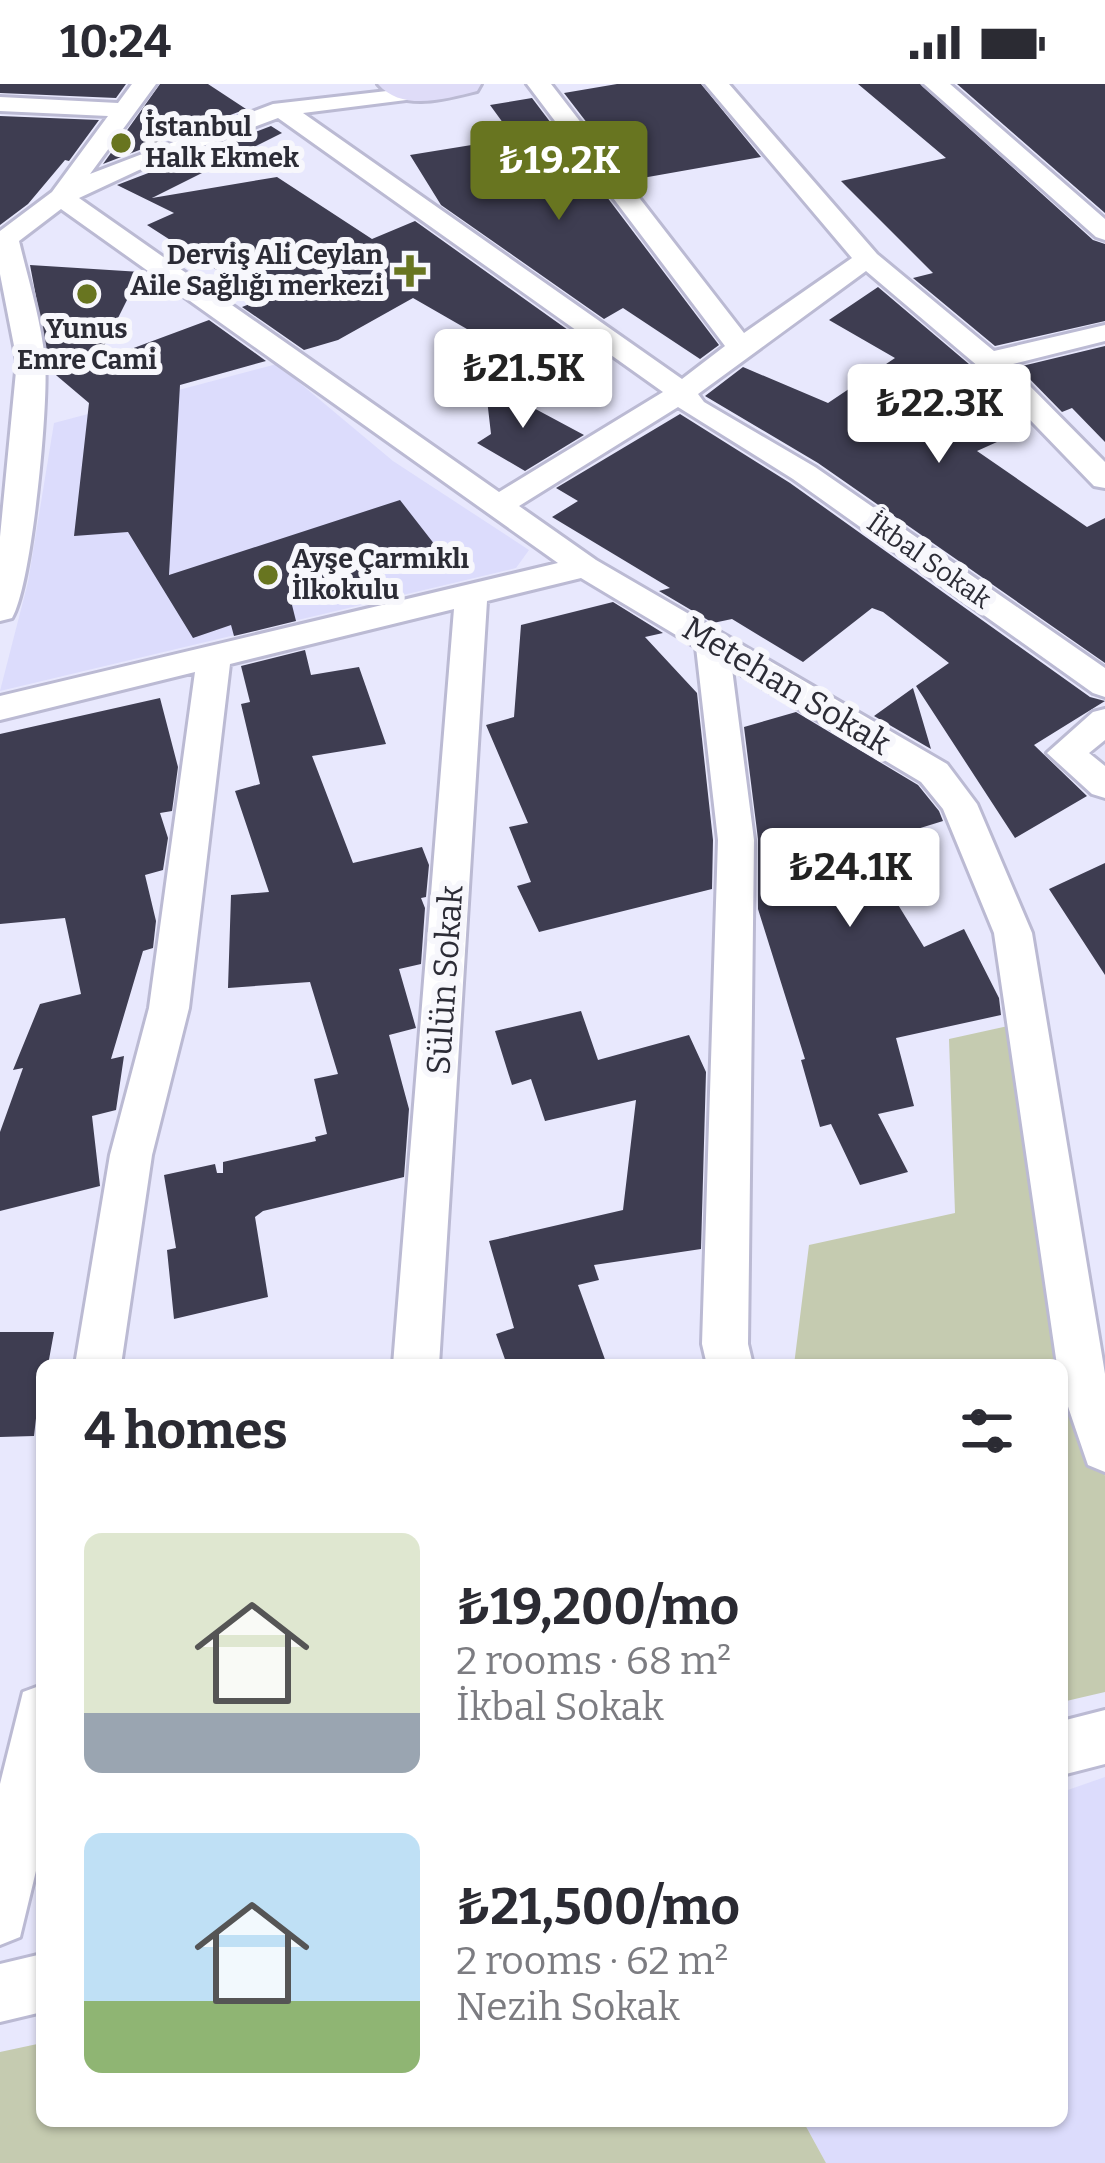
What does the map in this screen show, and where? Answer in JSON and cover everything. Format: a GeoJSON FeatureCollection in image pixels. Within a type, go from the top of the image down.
{"type":"FeatureCollection","features":[{"type":"Feature","properties":{"kind":"main road"},"geometry":{"type":"LineString","coordinates":[[404,88],[465,84]]}},
{"type":"Feature","properties":{"kind":"street"},"geometry":{"type":"LineString","coordinates":[[61,197],[144,84]]}},
{"type":"Feature","properties":{"kind":"street"},"geometry":{"type":"LineString","coordinates":[[539,84],[741,348]]}},
{"type":"Feature","properties":{"kind":"street"},"geometry":{"type":"LineString","coordinates":[[717,84],[868,260],[989,361],[1105,479]]}},
{"type":"Feature","properties":{"kind":"street"},"geometry":{"type":"LineString","coordinates":[[936,84],[1105,232]]}},
{"type":"Feature","properties":{"kind":"street"},"geometry":{"type":"LineString","coordinates":[[0,610],[14,568],[31,361],[3,241],[61,197],[130,165],[280,109],[404,88]]}},
{"type":"Feature","properties":{"kind":"street"},"geometry":{"type":"LineString","coordinates":[[0,104],[125,110]]}},
{"type":"Feature","properties":{"kind":"street","name":"İkbal Sokak"},"geometry":{"type":"LineString","coordinates":[[280,109],[682,392],[694,409],[804,473],[1105,685]]}},
{"type":"Feature","properties":{"kind":"street","name":"Metehan Sokak"},"geometry":{"type":"LineString","coordinates":[[61,197],[585,567],[934,772],[958,804],[1012,933],[1083,1382],[1105,1449]]}},
{"type":"Feature","properties":{"kind":"street"},"geometry":{"type":"LineString","coordinates":[[496,507],[682,392],[842,273],[868,260]]}},
{"type":"Feature","properties":{"kind":"street"},"geometry":{"type":"LineString","coordinates":[[989,361],[1105,333]]}},
{"type":"Feature","properties":{"kind":"street"},"geometry":{"type":"LineString","coordinates":[[0,708],[585,567]]}},
{"type":"Feature","properties":{"kind":"street","name":"Sülün Sokak"},"geometry":{"type":"LineString","coordinates":[[416,1359],[471,594]]}},
{"type":"Feature","properties":{"kind":"street"},"geometry":{"type":"LineString","coordinates":[[712,640],[736,840],[725,1344],[729,1359]]}},
{"type":"Feature","properties":{"kind":"street"},"geometry":{"type":"LineString","coordinates":[[99,1359],[131,1156],[169,1008],[214,656]]}},
{"type":"Feature","properties":{"kind":"street"},"geometry":{"type":"LineString","coordinates":[[1105,722],[1065,753],[1105,785]]}},
{"type":"Feature","properties":{"kind":"street"},"geometry":{"type":"LineString","coordinates":[[1068,1747],[1105,1738]]}},
{"type":"Feature","properties":{"kind":"street"},"geometry":{"type":"LineString","coordinates":[[0,1916],[36,1740]]}},
{"type":"Feature","properties":{"kind":"street"},"geometry":{"type":"LineString","coordinates":[[0,1993],[36,1984]]}},
{"type":"Feature","properties":{"kind":"shaded area"},"geometry":{"type":"Polygon","coordinates":[[[277,364],[393,461],[529,550],[516,568],[0,691],[28,582],[54,423],[277,364]]]}},
{"type":"Feature","properties":{"kind":"shaded area"},"geometry":{"type":"Polygon","coordinates":[[[1105,1777],[1105,2163],[826,2163],[806,2127],[1068,2127],[1068,1790],[1105,1777]]]}},
{"type":"Feature","properties":{"kind":"green space"},"geometry":{"type":"Polygon","coordinates":[[[1008,1026],[1105,1476],[1105,1692],[1068,1701],[1068,1359],[795,1359],[809,1245],[955,1213],[949,1039],[1008,1026]]]}},
{"type":"Feature","properties":{"kind":"green space"},"geometry":{"type":"Polygon","coordinates":[[[36,2044],[36,2127],[806,2127],[826,2163],[0,2163],[0,2052],[36,2044]]]}},
{"type":"Feature","properties":{"kind":"building"},"geometry":{"type":"Polygon","coordinates":[[[0,84],[126,84],[116,98],[0,93],[0,84]]]}},
{"type":"Feature","properties":{"kind":"building"},"geometry":{"type":"Polygon","coordinates":[[[160,84],[208,84],[246,109],[103,164],[160,84]]]}},
{"type":"Feature","properties":{"kind":"building"},"geometry":{"type":"Polygon","coordinates":[[[617,84],[701,84],[761,157],[631,180],[564,93],[617,84]]]}},
{"type":"Feature","properties":{"kind":"building"},"geometry":{"type":"Polygon","coordinates":[[[858,84],[920,84],[1093,240],[1105,244],[1105,321],[995,346],[913,278],[933,273],[841,181],[946,158],[858,84]]]}},
{"type":"Feature","properties":{"kind":"building"},"geometry":{"type":"Polygon","coordinates":[[[957,84],[1105,84],[1105,213],[957,84]]]}},
{"type":"Feature","properties":{"kind":"building"},"geometry":{"type":"Polygon","coordinates":[[[532,98],[719,345],[700,359],[623,308],[604,319],[441,205],[410,155],[514,138],[490,105],[532,98]]]}},
{"type":"Feature","properties":{"kind":"building"},"geometry":{"type":"Polygon","coordinates":[[[0,116],[99,120],[69,161],[28,204],[0,225],[0,116]]]}},
{"type":"Feature","properties":{"kind":"building"},"geometry":{"type":"Polygon","coordinates":[[[271,126],[282,133],[152,198],[277,177],[372,239],[415,221],[575,335],[526,363],[413,298],[338,340],[304,350],[242,307],[262,299],[147,225],[174,213],[117,185],[271,126]]]}},
{"type":"Feature","properties":{"kind":"building"},"geometry":{"type":"Polygon","coordinates":[[[30,265],[141,272],[96,362],[209,320],[266,361],[180,385],[169,575],[400,500],[442,554],[292,605],[296,621],[234,636],[231,625],[193,638],[128,532],[74,536],[89,403],[50,370],[30,265]]]}},
{"type":"Feature","properties":{"kind":"building"},"geometry":{"type":"Polygon","coordinates":[[[878,287],[976,370],[1030,427],[977,451],[1087,527],[1105,518],[1105,663],[818,463],[705,396],[743,367],[828,403],[895,358],[829,320],[878,287]]]}},
{"type":"Feature","properties":{"kind":"building"},"geometry":{"type":"Polygon","coordinates":[[[1105,346],[1105,442],[1072,408],[1062,412],[1018,367],[1105,346]]]}},
{"type":"Feature","properties":{"kind":"building"},"geometry":{"type":"Polygon","coordinates":[[[485,382],[584,435],[525,471],[477,443],[491,434],[485,382]]]}},
{"type":"Feature","properties":{"kind":"building"},"geometry":{"type":"Polygon","coordinates":[[[680,414],[790,483],[1090,697],[1105,701],[1034,745],[1087,796],[1015,838],[916,686],[949,663],[883,612],[872,608],[803,662],[732,619],[713,623],[659,591],[670,588],[552,517],[578,501],[556,488],[680,414]]]}},
{"type":"Feature","properties":{"kind":"building"},"geometry":{"type":"Polygon","coordinates":[[[613,602],[663,633],[645,637],[697,693],[713,840],[712,889],[539,932],[517,886],[531,882],[509,827],[528,823],[486,725],[514,717],[521,625],[613,602]]]}},
{"type":"Feature","properties":{"kind":"building"},"geometry":{"type":"Polygon","coordinates":[[[305,650],[311,675],[359,667],[386,744],[312,756],[353,863],[422,847],[429,865],[426,897],[421,898],[425,908],[421,964],[399,969],[416,1028],[389,1035],[409,1109],[404,1177],[263,1211],[255,1217],[268,1297],[174,1319],[167,1250],[176,1248],[164,1175],[215,1164],[217,1173],[223,1173],[223,1162],[316,1141],[315,1137],[327,1134],[314,1079],[338,1074],[310,982],[228,988],[231,895],[269,892],[235,791],[260,784],[241,704],[250,702],[241,666],[305,650]]]}},
{"type":"Feature","properties":{"kind":"building"},"geometry":{"type":"Polygon","coordinates":[[[913,688],[931,749],[874,716],[913,688]]]}},
{"type":"Feature","properties":{"kind":"building"},"geometry":{"type":"Polygon","coordinates":[[[160,698],[178,767],[172,811],[160,813],[168,838],[163,870],[145,875],[156,921],[153,948],[143,951],[111,1059],[124,1056],[116,1110],[92,1116],[100,1186],[0,1211],[0,1132],[23,1068],[13,1070],[40,1004],[81,994],[65,918],[0,924],[0,734],[160,698]]]}},
{"type":"Feature","properties":{"kind":"building"},"geometry":{"type":"Polygon","coordinates":[[[796,712],[918,785],[939,811],[943,821],[862,846],[924,947],[964,929],[999,998],[1001,1015],[896,1038],[914,1106],[878,1114],[908,1172],[860,1185],[831,1124],[820,1127],[801,1060],[805,1059],[758,909],[758,839],[744,727],[796,712]]]}},
{"type":"Feature","properties":{"kind":"building"},"geometry":{"type":"Polygon","coordinates":[[[1105,863],[1105,975],[1049,889],[1105,863]]]}},
{"type":"Feature","properties":{"kind":"building"},"geometry":{"type":"Polygon","coordinates":[[[581,1011],[598,1060],[689,1035],[706,1072],[701,1249],[594,1265],[599,1280],[578,1285],[605,1359],[505,1359],[496,1334],[514,1328],[489,1241],[623,1210],[636,1100],[545,1121],[531,1079],[512,1085],[495,1031],[581,1011]]]}},
{"type":"Feature","properties":{"kind":"building"},"geometry":{"type":"Polygon","coordinates":[[[0,1332],[54,1332],[49,1359],[36,1359],[34,1436],[0,1437],[0,1332]]]}},
{"type":"Feature","properties":{"kind":"place","name":"İstanbul Halk Ekmek"},"geometry":{"type":"Point","coordinates":[121,143]}},
{"type":"Feature","properties":{"kind":"place","name":"Derviş Ali Ceylan Aile Sağlığı merkezi"},"geometry":{"type":"Point","coordinates":[410,271]}},
{"type":"Feature","properties":{"kind":"place","name":"Yunus Emre Cami"},"geometry":{"type":"Point","coordinates":[87,294]}},
{"type":"Feature","properties":{"kind":"place","name":"Ayşe Çarmıklı İlkokulu"},"geometry":{"type":"Point","coordinates":[268,575]}}]}
